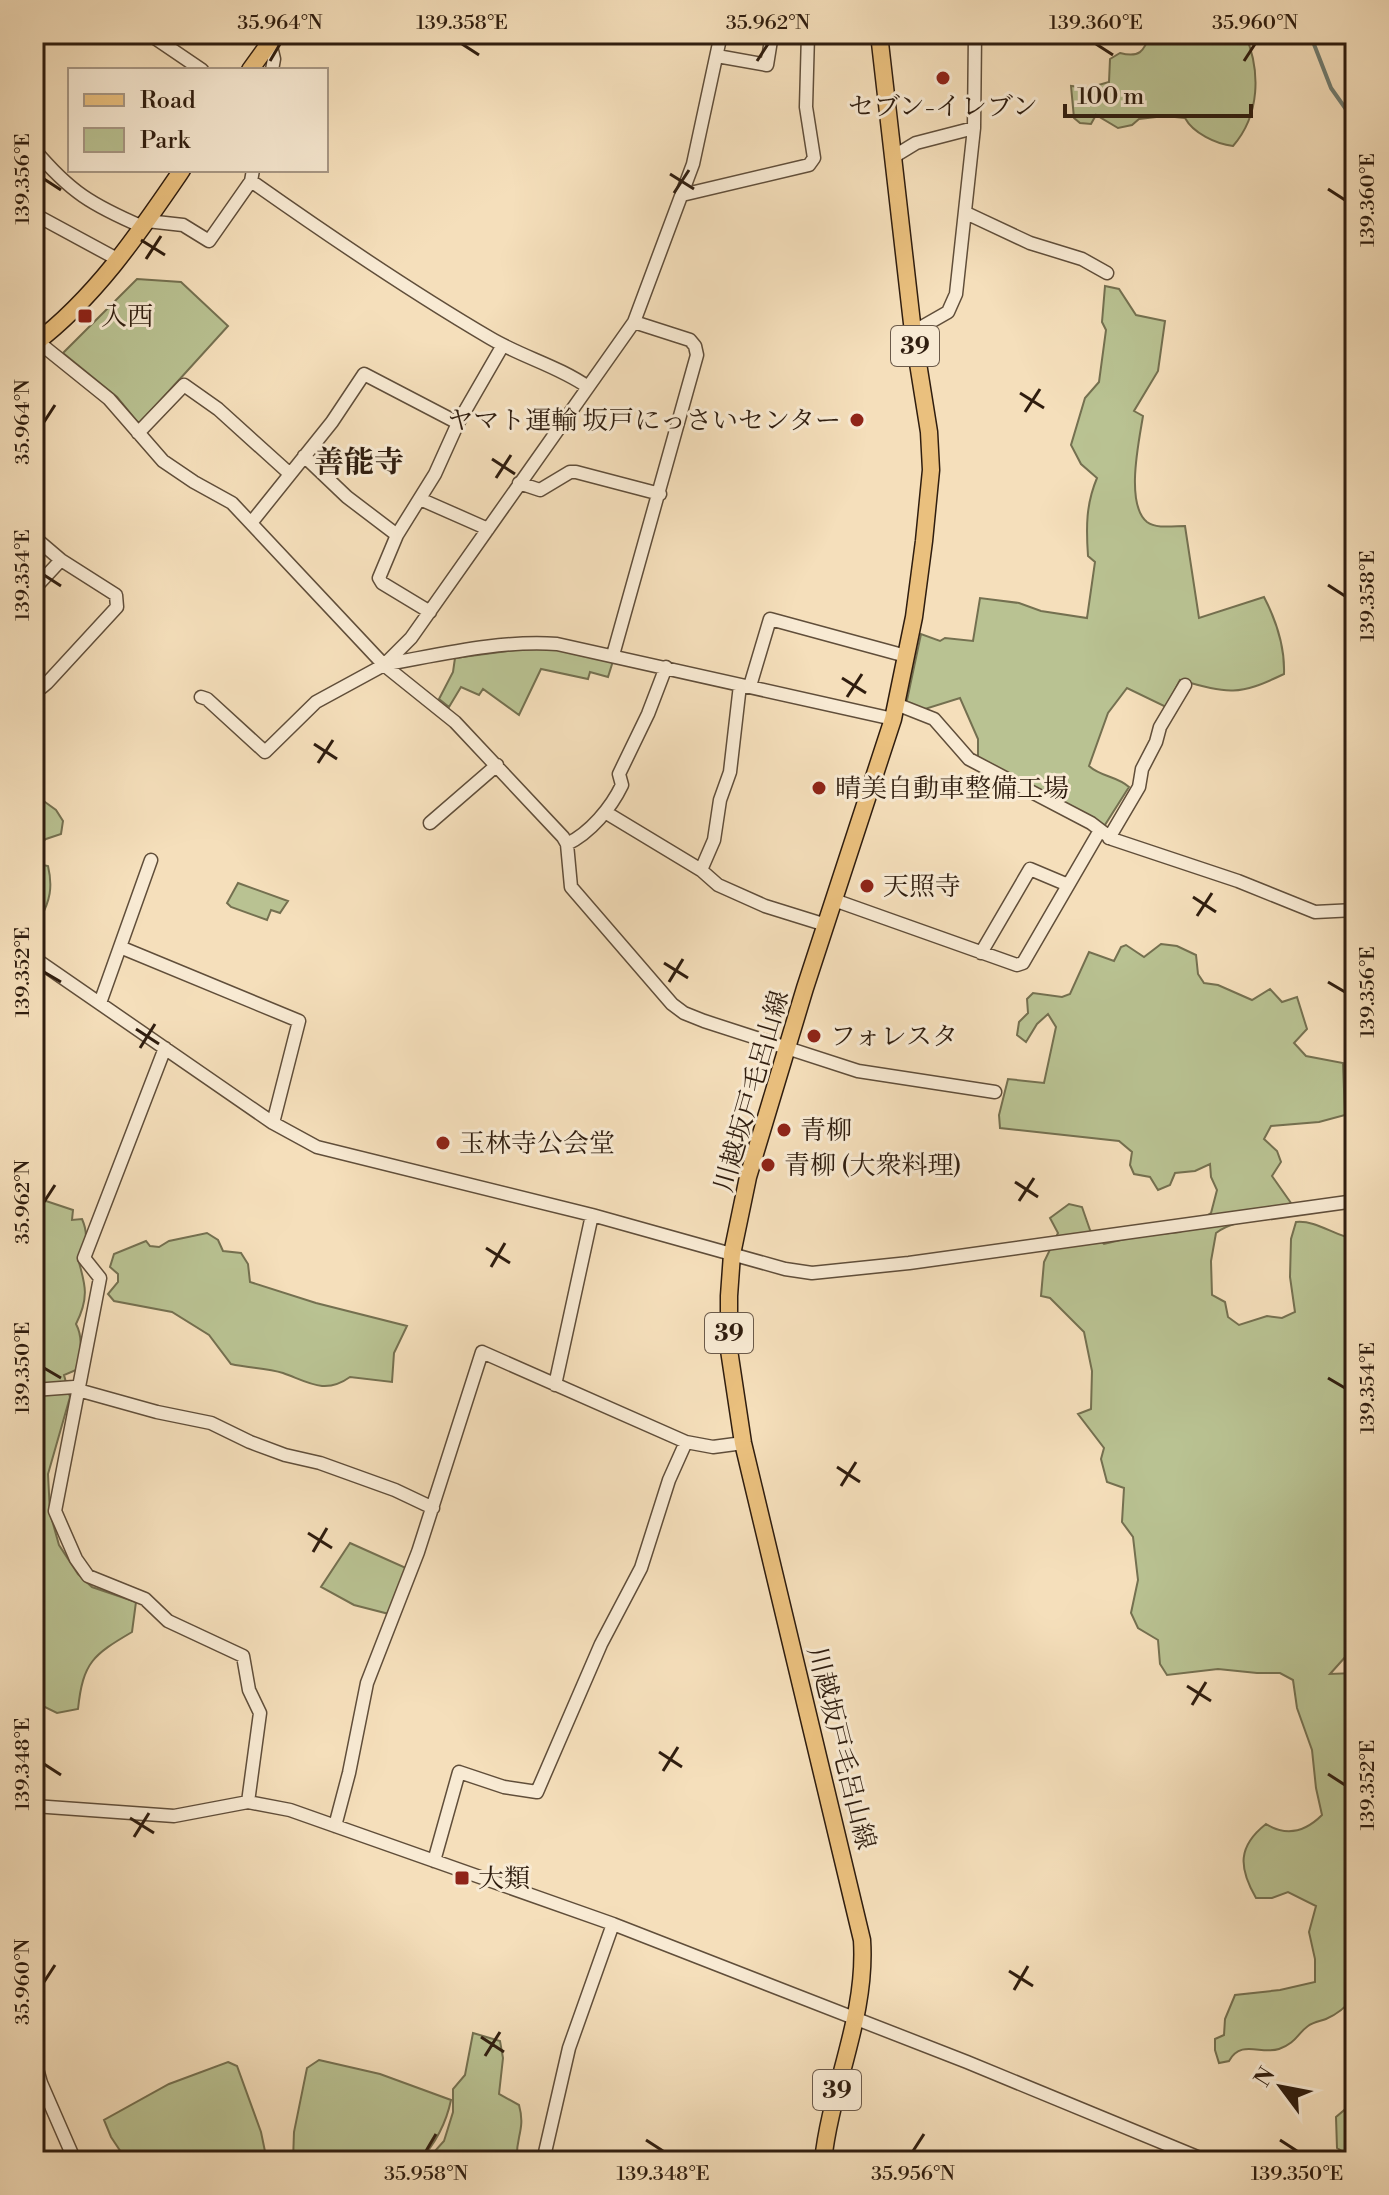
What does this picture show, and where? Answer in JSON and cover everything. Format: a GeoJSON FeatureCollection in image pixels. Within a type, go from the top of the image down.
{"type":"FeatureCollection","features":[{"type":"Feature","properties":{"kind":"main road","name":"川越坂戸毛呂山線"},"geometry":{"type":"LineString","coordinates":[[823,2161],[831,2114],[856,2020],[862,1974],[860,1927],[743,1443],[729,1350],[729,1296],[732,1254],[748,1177],[894,712],[924,541],[932,463],[913,332],[879,34]]}},
{"type":"Feature","properties":{"kind":"main road"},"geometry":{"type":"LineString","coordinates":[[251,68],[273,38]]}},
{"type":"Feature","properties":{"kind":"main road"},"geometry":{"type":"LineString","coordinates":[[36,342],[69,314],[119,260],[181,172]]}},
{"type":"Feature","properties":{"kind":"street"},"geometry":{"type":"LineString","coordinates":[[149,34],[199,68]]}},
{"type":"Feature","properties":{"kind":"street"},"geometry":{"type":"LineString","coordinates":[[201,697],[265,752],[316,702],[384,665],[430,612],[634,322],[698,147],[721,34]]}},
{"type":"Feature","properties":{"kind":"street"},"geometry":{"type":"LineString","coordinates":[[717,56],[767,65],[772,34]]}},
{"type":"Feature","properties":{"kind":"street"},"geometry":{"type":"LineString","coordinates":[[682,195],[809,165],[814,158],[806,107],[808,34]]}},
{"type":"Feature","properties":{"kind":"street"},"geometry":{"type":"LineString","coordinates":[[913,332],[939,319],[952,305],[956,294],[974,128],[975,34]]}},
{"type":"Feature","properties":{"kind":"street"},"geometry":{"type":"LineString","coordinates":[[272,68],[273,38]]}},
{"type":"Feature","properties":{"kind":"street"},"geometry":{"type":"LineString","coordinates":[[893,157],[916,143],[974,128]]}},
{"type":"Feature","properties":{"kind":"street"},"geometry":{"type":"LineString","coordinates":[[34,149],[85,200],[145,224],[183,225],[209,241],[252,175],[326,235],[503,345],[556,368],[588,387]]}},
{"type":"Feature","properties":{"kind":"street"},"geometry":{"type":"LineString","coordinates":[[966,213],[1030,243],[1082,259],[1107,273]]}},
{"type":"Feature","properties":{"kind":"street"},"geometry":{"type":"LineString","coordinates":[[34,214],[119,260]]}},
{"type":"Feature","properties":{"kind":"street"},"geometry":{"type":"LineString","coordinates":[[613,655],[697,355],[690,340],[634,322]]}},
{"type":"Feature","properties":{"kind":"street"},"geometry":{"type":"LineString","coordinates":[[36,342],[109,399],[163,461],[232,503],[384,665],[455,722],[497,765],[567,844],[571,887],[672,1004],[694,1017],[786,1049],[872,1074],[995,1092]]}},
{"type":"Feature","properties":{"kind":"street"},"geometry":{"type":"LineString","coordinates":[[430,612],[382,583],[379,578],[397,535],[435,474],[458,423],[503,345]]}},
{"type":"Feature","properties":{"kind":"street"},"geometry":{"type":"LineString","coordinates":[[251,523],[332,422],[364,374],[458,423]]}},
{"type":"Feature","properties":{"kind":"street"},"geometry":{"type":"LineString","coordinates":[[138,433],[184,385],[218,409],[290,474]]}},
{"type":"Feature","properties":{"kind":"street"},"geometry":{"type":"LineString","coordinates":[[304,456],[347,497],[397,535]]}},
{"type":"Feature","properties":{"kind":"street"},"geometry":{"type":"LineString","coordinates":[[519,483],[540,490],[570,472],[576,472],[660,494]]}},
{"type":"Feature","properties":{"kind":"street"},"geometry":{"type":"LineString","coordinates":[[420,499],[488,529]]}},
{"type":"Feature","properties":{"kind":"street"},"geometry":{"type":"LineString","coordinates":[[34,537],[61,560],[116,595],[117,607],[47,683],[41,688],[34,687]]}},
{"type":"Feature","properties":{"kind":"street"},"geometry":{"type":"LineString","coordinates":[[34,589],[61,560]]}},
{"type":"Feature","properties":{"kind":"street"},"geometry":{"type":"LineString","coordinates":[[701,870],[714,840],[745,686],[770,619],[906,656]]}},
{"type":"Feature","properties":{"kind":"street"},"geometry":{"type":"LineString","coordinates":[[384,665],[466,650],[536,642],[613,655],[745,686],[934,719],[969,759],[1091,823],[1104,835],[1250,885],[1315,912],[1355,910]]}},
{"type":"Feature","properties":{"kind":"street"},"geometry":{"type":"LineString","coordinates":[[567,844],[578,839],[616,799],[622,785],[619,774],[648,714],[666,667]]}},
{"type":"Feature","properties":{"kind":"street"},"geometry":{"type":"LineString","coordinates":[[834,900],[1017,965],[1023,963],[1068,885],[1139,787],[1142,769],[1160,727],[1185,685]]}},
{"type":"Feature","properties":{"kind":"street"},"geometry":{"type":"LineString","coordinates":[[430,823],[497,765]]}},
{"type":"Feature","properties":{"kind":"street"},"geometry":{"type":"LineString","coordinates":[[605,812],[701,870],[718,885],[765,906],[826,925]]}},
{"type":"Feature","properties":{"kind":"street"},"geometry":{"type":"LineString","coordinates":[[100,1003],[151,860]]}},
{"type":"Feature","properties":{"kind":"street"},"geometry":{"type":"LineString","coordinates":[[981,953],[1030,869],[1068,885]]}},
{"type":"Feature","properties":{"kind":"street"},"geometry":{"type":"LineString","coordinates":[[120,947],[299,1021],[273,1123]]}},
{"type":"Feature","properties":{"kind":"street"},"geometry":{"type":"LineString","coordinates":[[34,958],[273,1123],[317,1147],[592,1215],[785,1269],[812,1273],[1040,1246],[1355,1201]]}},
{"type":"Feature","properties":{"kind":"street"},"geometry":{"type":"LineString","coordinates":[[165,1048],[84,1258],[100,1278],[55,1511],[76,1559],[88,1576],[145,1599],[168,1621],[243,1656],[249,1690],[260,1713],[248,1802]]}},
{"type":"Feature","properties":{"kind":"street"},"geometry":{"type":"LineString","coordinates":[[555,1385],[592,1215]]}},
{"type":"Feature","properties":{"kind":"street"},"geometry":{"type":"LineString","coordinates":[[335,1826],[367,1683],[433,1508],[482,1352],[686,1442],[713,1447],[743,1443]]}},
{"type":"Feature","properties":{"kind":"street"},"geometry":{"type":"LineString","coordinates":[[34,1390],[74,1387],[157,1412],[211,1423],[250,1442],[395,1490],[433,1508]]}},
{"type":"Feature","properties":{"kind":"street"},"geometry":{"type":"LineString","coordinates":[[434,1861],[459,1772],[504,1787],[537,1792],[601,1644],[641,1568],[669,1480],[686,1442]]}},
{"type":"Feature","properties":{"kind":"street"},"geometry":{"type":"LineString","coordinates":[[34,1806],[174,1816],[248,1802],[279,1807],[613,1924],[967,2062],[1207,2161]]}},
{"type":"Feature","properties":{"kind":"street"},"geometry":{"type":"LineString","coordinates":[[543,2161],[569,2048],[613,1924]]}},
{"type":"Feature","properties":{"kind":"street"},"geometry":{"type":"LineString","coordinates":[[34,2058],[41,2083],[75,2161]]}},
{"type":"Feature","properties":{"kind":"green space"},"geometry":{"type":"Polygon","coordinates":[[[1150,34],[1245,34],[1254,63],[1255,92],[1249,121],[1233,146],[1206,137],[1185,118],[1165,116],[1139,119],[1132,125],[1118,128],[1096,115],[1091,124],[1080,123],[1074,118],[1071,86],[1088,88],[1109,82],[1110,59],[1120,53],[1132,55],[1140,52],[1150,34]]]}},
{"type":"Feature","properties":{"kind":"green space"},"geometry":{"type":"Polygon","coordinates":[[[137,279],[181,282],[228,326],[139,424],[117,397],[63,353],[137,279]]]}},
{"type":"Feature","properties":{"kind":"green space"},"geometry":{"type":"Polygon","coordinates":[[[1105,286],[1119,289],[1136,315],[1165,321],[1158,371],[1134,411],[1143,416],[1135,472],[1140,513],[1155,526],[1185,526],[1199,618],[1264,597],[1279,634],[1284,674],[1255,686],[1233,690],[1180,680],[1166,707],[1127,688],[1108,713],[1089,766],[1129,787],[1103,828],[1058,800],[978,758],[978,739],[960,698],[925,709],[906,705],[921,634],[940,641],[945,638],[973,641],[980,598],[1087,618],[1095,562],[1088,556],[1088,516],[1097,478],[1081,464],[1071,445],[1085,398],[1099,382],[1106,330],[1102,322],[1105,286]]]}},
{"type":"Feature","properties":{"kind":"green space"},"geometry":{"type":"Polygon","coordinates":[[[530,648],[554,649],[613,661],[608,677],[590,672],[588,679],[541,669],[519,715],[483,689],[479,695],[461,687],[449,707],[439,699],[453,672],[455,658],[530,648]]]}},
{"type":"Feature","properties":{"kind":"green space"},"geometry":{"type":"Polygon","coordinates":[[[45,802],[56,810],[63,821],[61,834],[46,839],[34,848],[34,807],[45,802]]]}},
{"type":"Feature","properties":{"kind":"green space"},"geometry":{"type":"Polygon","coordinates":[[[34,863],[48,866],[50,881],[48,900],[40,919],[34,919],[34,863]]]}},
{"type":"Feature","properties":{"kind":"green space"},"geometry":{"type":"Polygon","coordinates":[[[238,883],[288,901],[280,913],[271,910],[267,920],[227,903],[238,883]]]}},
{"type":"Feature","properties":{"kind":"green space"},"geometry":{"type":"Polygon","coordinates":[[[1161,944],[1177,946],[1196,955],[1198,974],[1204,983],[1218,985],[1252,1000],[1270,989],[1282,1002],[1297,997],[1307,1029],[1294,1043],[1306,1056],[1343,1063],[1345,1115],[1319,1122],[1271,1126],[1264,1139],[1277,1151],[1281,1162],[1272,1176],[1291,1203],[1285,1215],[1233,1224],[1216,1233],[1211,1261],[1212,1295],[1225,1302],[1228,1317],[1239,1325],[1267,1316],[1282,1318],[1295,1312],[1290,1277],[1291,1239],[1296,1222],[1311,1223],[1355,1239],[1355,1646],[1330,1674],[1355,1673],[1355,1996],[1338,2012],[1304,2029],[1285,2047],[1245,2049],[1234,2054],[1229,2061],[1219,2063],[1215,2039],[1224,2035],[1225,2019],[1235,1995],[1315,1982],[1315,1959],[1309,1932],[1316,1906],[1288,1892],[1272,1898],[1256,1898],[1244,1867],[1250,1840],[1266,1824],[1281,1830],[1296,1831],[1322,1815],[1312,1750],[1297,1708],[1293,1680],[1280,1673],[1218,1669],[1167,1675],[1160,1664],[1158,1640],[1138,1628],[1131,1613],[1138,1580],[1133,1537],[1122,1522],[1124,1488],[1107,1482],[1101,1459],[1104,1448],[1078,1414],[1091,1409],[1092,1371],[1084,1332],[1050,1298],[1041,1296],[1044,1262],[1058,1233],[1050,1218],[1069,1204],[1082,1207],[1090,1230],[1104,1244],[1138,1236],[1180,1232],[1211,1213],[1217,1190],[1211,1177],[1210,1164],[1195,1171],[1175,1173],[1170,1185],[1158,1190],[1150,1177],[1134,1174],[1130,1165],[1132,1152],[1119,1141],[1000,1128],[999,1115],[1008,1079],[1044,1083],[1056,1027],[1048,1014],[1037,1024],[1026,1042],[1017,1035],[1019,1022],[1028,1013],[1027,999],[1033,993],[1062,997],[1070,994],[1089,952],[1114,961],[1121,947],[1126,945],[1144,957],[1161,944]]]}},
{"type":"Feature","properties":{"kind":"green space"},"geometry":{"type":"Polygon","coordinates":[[[34,1197],[73,1210],[72,1220],[82,1219],[86,1235],[78,1259],[85,1292],[76,1324],[81,1341],[80,1352],[76,1370],[64,1375],[70,1397],[48,1474],[50,1513],[59,1545],[78,1574],[92,1587],[136,1602],[132,1632],[92,1662],[83,1680],[78,1709],[57,1713],[45,1707],[34,1708],[34,1197]]]}},
{"type":"Feature","properties":{"kind":"green space"},"geometry":{"type":"Polygon","coordinates":[[[207,1233],[218,1240],[223,1251],[241,1253],[248,1264],[250,1282],[316,1303],[407,1326],[394,1353],[392,1382],[350,1377],[324,1386],[277,1371],[231,1364],[209,1335],[172,1312],[114,1301],[108,1294],[118,1282],[118,1274],[110,1267],[114,1254],[146,1241],[150,1246],[159,1247],[169,1241],[207,1233]]]}},
{"type":"Feature","properties":{"kind":"green space"},"geometry":{"type":"Polygon","coordinates":[[[350,1543],[406,1568],[389,1614],[354,1605],[321,1587],[350,1543]]]}},
{"type":"Feature","properties":{"kind":"green space"},"geometry":{"type":"Polygon","coordinates":[[[473,2033],[500,2041],[503,2058],[499,2094],[519,2105],[521,2114],[517,2161],[426,2161],[444,2141],[453,2112],[453,2089],[465,2075],[473,2033]]]}},
{"type":"Feature","properties":{"kind":"green space"},"geometry":{"type":"Polygon","coordinates":[[[319,2060],[380,2074],[451,2100],[440,2133],[419,2161],[293,2161],[294,2132],[307,2068],[319,2060]]]}},
{"type":"Feature","properties":{"kind":"green space"},"geometry":{"type":"Polygon","coordinates":[[[228,2062],[237,2066],[261,2132],[267,2161],[127,2161],[104,2120],[169,2084],[228,2062]]]}},
{"type":"Feature","properties":{"kind":"green space"},"geometry":{"type":"Polygon","coordinates":[[[1355,2101],[1355,2159],[1337,2148],[1336,2117],[1355,2101]]]}},
{"type":"Feature","properties":{"kind":"waterway"},"geometry":{"type":"LineString","coordinates":[[1310,34],[1331,88],[1355,122]]}},
{"type":"Feature","properties":{"kind":"place","name":"セブン-イレブン"},"geometry":{"type":"Point","coordinates":[943,78]}},
{"type":"Feature","properties":{"kind":"place","name":"入西"},"geometry":{"type":"Point","coordinates":[85,316]}},
{"type":"Feature","properties":{"kind":"place","name":"ヤマト運輸 坂戸にっさいセンター"},"geometry":{"type":"Point","coordinates":[857,420]}},
{"type":"Feature","properties":{"kind":"place","name":"晴美自動車整備工場"},"geometry":{"type":"Point","coordinates":[819,788]}},
{"type":"Feature","properties":{"kind":"place","name":"天照寺"},"geometry":{"type":"Point","coordinates":[867,886]}},
{"type":"Feature","properties":{"kind":"place","name":"フォレスタ"},"geometry":{"type":"Point","coordinates":[814,1036]}},
{"type":"Feature","properties":{"kind":"place","name":"青柳"},"geometry":{"type":"Point","coordinates":[784,1130]}},
{"type":"Feature","properties":{"kind":"place","name":"玉林寺公会堂"},"geometry":{"type":"Point","coordinates":[443,1143]}},
{"type":"Feature","properties":{"kind":"place","name":"青柳 (大衆料理)"},"geometry":{"type":"Point","coordinates":[768,1165]}},
{"type":"Feature","properties":{"kind":"place","name":"大類"},"geometry":{"type":"Point","coordinates":[462,1878]}},
{"type":"Feature","properties":{"kind":"district","name":"善能寺"},"geometry":{"type":"Point","coordinates":[359,462]}}]}
